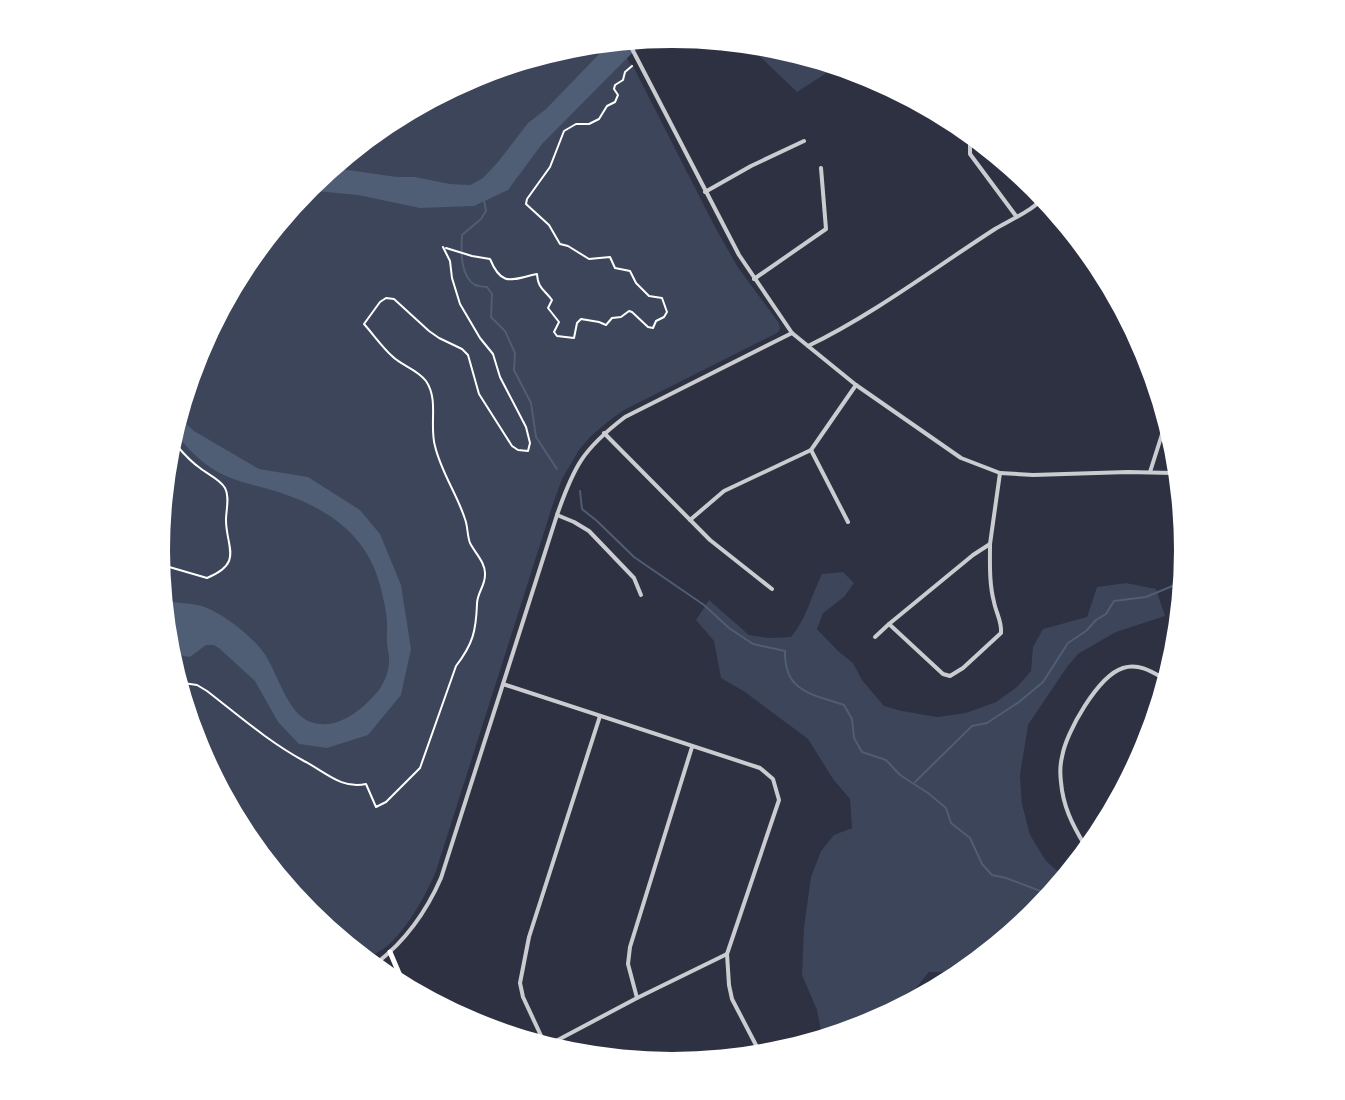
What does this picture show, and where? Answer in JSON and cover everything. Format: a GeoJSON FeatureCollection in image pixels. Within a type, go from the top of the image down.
{"type":"FeatureCollection","features":[{"type":"Feature","properties":{"kind":"main road"},"geometry":{"type":"LineString","coordinates":[[390,952],[397,969]]}},
{"type":"Feature","properties":{"kind":"street"},"geometry":{"type":"LineString","coordinates":[[633,50],[705,192],[754,279],[792,333],[856,385],[961,458],[1000,473],[1168,473]]}},
{"type":"Feature","properties":{"kind":"street"},"geometry":{"type":"LineString","coordinates":[[705,192],[804,141]]}},
{"type":"Feature","properties":{"kind":"street"},"geometry":{"type":"LineString","coordinates":[[970,146],[975,164],[1016,216]]}},
{"type":"Feature","properties":{"kind":"street"},"geometry":{"type":"LineString","coordinates":[[754,279],[826,229],[821,168]]}},
{"type":"Feature","properties":{"kind":"street"},"geometry":{"type":"LineString","coordinates":[[808,346],[845,328],[1036,205]]}},
{"type":"Feature","properties":{"kind":"street"},"geometry":{"type":"LineString","coordinates":[[382,959],[419,918],[441,878],[557,515],[576,467],[604,433],[625,417],[792,333]]}},
{"type":"Feature","properties":{"kind":"street"},"geometry":{"type":"LineString","coordinates":[[690,520],[724,491],[811,450],[856,385]]}},
{"type":"Feature","properties":{"kind":"street"},"geometry":{"type":"LineString","coordinates":[[604,433],[710,540],[772,589]]}},
{"type":"Feature","properties":{"kind":"street"},"geometry":{"type":"LineString","coordinates":[[1150,472],[1161,437]]}},
{"type":"Feature","properties":{"kind":"street"},"geometry":{"type":"LineString","coordinates":[[811,450],[848,522]]}},
{"type":"Feature","properties":{"kind":"street"},"geometry":{"type":"LineString","coordinates":[[889,624],[943,674],[950,676],[1001,633],[993,600],[990,544],[1000,473]]}},
{"type":"Feature","properties":{"kind":"street"},"geometry":{"type":"LineString","coordinates":[[557,515],[589,531],[634,578],[641,595]]}},
{"type":"Feature","properties":{"kind":"street"},"geometry":{"type":"LineString","coordinates":[[875,637],[990,544]]}},
{"type":"Feature","properties":{"kind":"street"},"geometry":{"type":"LineString","coordinates":[[1082,840],[1064,804],[1061,780],[1062,757],[1071,730],[1111,674],[1138,666],[1158,676]]}},
{"type":"Feature","properties":{"kind":"street"},"geometry":{"type":"LineString","coordinates":[[503,684],[747,763],[760,768],[773,779],[779,800],[727,954],[732,999],[755,1045]]}},
{"type":"Feature","properties":{"kind":"street"},"geometry":{"type":"LineString","coordinates":[[540,1034],[520,983],[529,937],[600,716]]}},
{"type":"Feature","properties":{"kind":"street"},"geometry":{"type":"LineString","coordinates":[[637,998],[628,964],[630,947],[692,747]]}},
{"type":"Feature","properties":{"kind":"street"},"geometry":{"type":"LineString","coordinates":[[560,1039],[727,954]]}},
{"type":"Feature","properties":{"kind":"path"},"geometry":{"type":"LineString","coordinates":[[189,684],[207,691],[278,746],[322,773],[354,786],[366,784],[376,807],[386,802],[420,768],[456,666],[467,653],[476,628],[477,602],[486,573],[467,536],[466,520],[441,467],[432,428],[434,408],[431,390],[419,373],[394,359],[364,324],[380,302],[386,298],[394,299],[429,331],[462,349],[468,355],[479,394],[512,446],[528,451],[530,443],[526,427],[500,377],[493,354],[460,304],[450,261],[443,247],[490,259],[500,277],[506,280],[537,274],[541,289],[552,300],[548,308],[559,322],[554,332],[557,336],[573,339],[581,319],[606,325],[612,318],[621,317],[629,311],[652,328],[657,320],[664,317],[667,310],[662,298],[649,296],[636,283],[630,271],[615,268],[609,257],[589,259],[570,246],[562,245],[549,225],[526,204],[550,167],[564,131],[579,123],[589,124],[599,119],[607,106],[616,100],[615,85],[623,80],[625,72],[632,66]]}},
{"type":"Feature","properties":{"kind":"path"},"geometry":{"type":"LineString","coordinates":[[171,568],[207,578],[222,569],[231,551],[224,487],[181,450]]}},
{"type":"Feature","properties":{"kind":"shaded area"},"geometry":{"type":"Polygon","coordinates":[[[636,49],[542,144],[508,190],[474,206],[420,208],[358,195],[322,192],[346,170],[470,185],[483,178],[528,123],[546,109],[600,53],[636,49]]]}},
{"type":"Feature","properties":{"kind":"shaded area"},"geometry":{"type":"Polygon","coordinates":[[[623,51],[737,266],[779,323],[780,329],[624,410],[591,436],[579,450],[562,479],[553,504],[436,871],[401,931],[375,954],[342,927],[274,856],[222,772],[197,711],[180,648],[170,550],[175,484],[188,420],[222,328],[255,271],[295,219],[342,173],[422,115],[480,86],[543,65],[623,51]]]}},
{"type":"Feature","properties":{"kind":"shaded area"},"geometry":{"type":"Polygon","coordinates":[[[759,56],[827,73],[797,92],[759,56]]]}},
{"type":"Feature","properties":{"kind":"shaded area"},"geometry":{"type":"Polygon","coordinates":[[[187,424],[259,469],[308,477],[360,510],[380,534],[401,585],[411,649],[401,695],[368,735],[327,748],[299,744],[278,722],[255,681],[220,649],[206,645],[190,657],[182,655],[174,602],[210,609],[252,639],[269,661],[296,711],[303,718],[319,724],[343,720],[364,706],[382,686],[389,663],[386,615],[380,585],[366,552],[356,539],[317,508],[284,494],[233,479],[212,469],[183,442],[187,424]]]}},
{"type":"Feature","properties":{"kind":"shaded area"},"geometry":{"type":"Polygon","coordinates":[[[843,572],[854,583],[844,597],[823,613],[817,629],[853,663],[862,680],[884,706],[937,717],[966,713],[996,702],[1017,687],[1031,671],[1033,647],[1043,629],[1087,617],[1097,587],[1126,583],[1156,589],[1165,616],[1116,632],[1078,654],[1028,725],[1020,775],[1022,804],[1030,835],[1046,861],[1058,872],[1003,927],[951,967],[943,972],[929,972],[915,989],[895,1000],[821,1029],[817,1010],[802,975],[804,927],[811,877],[821,851],[834,835],[852,828],[850,799],[833,779],[808,739],[721,678],[714,641],[696,620],[709,600],[749,635],[791,637],[805,615],[822,574],[843,572]]]}},
{"type":"Feature","properties":{"kind":"waterway"},"geometry":{"type":"LineString","coordinates":[[484,200],[486,211],[481,219],[462,235],[464,269],[470,281],[487,287],[492,294],[491,317],[505,331],[515,353],[514,370],[531,403],[536,437],[557,469]]}},
{"type":"Feature","properties":{"kind":"waterway"},"geometry":{"type":"LineString","coordinates":[[580,491],[582,509],[634,557],[704,605],[729,628],[753,644],[785,651],[789,675],[802,689],[844,705],[852,719],[854,738],[862,752],[886,760],[900,775],[946,808],[951,823],[970,838],[982,864],[992,875],[1040,891]]}},
{"type":"Feature","properties":{"kind":"waterway"},"geometry":{"type":"LineString","coordinates":[[915,782],[972,726],[987,723],[1043,682],[1068,643],[1106,614],[1114,601],[1146,597],[1173,586]]}}]}
